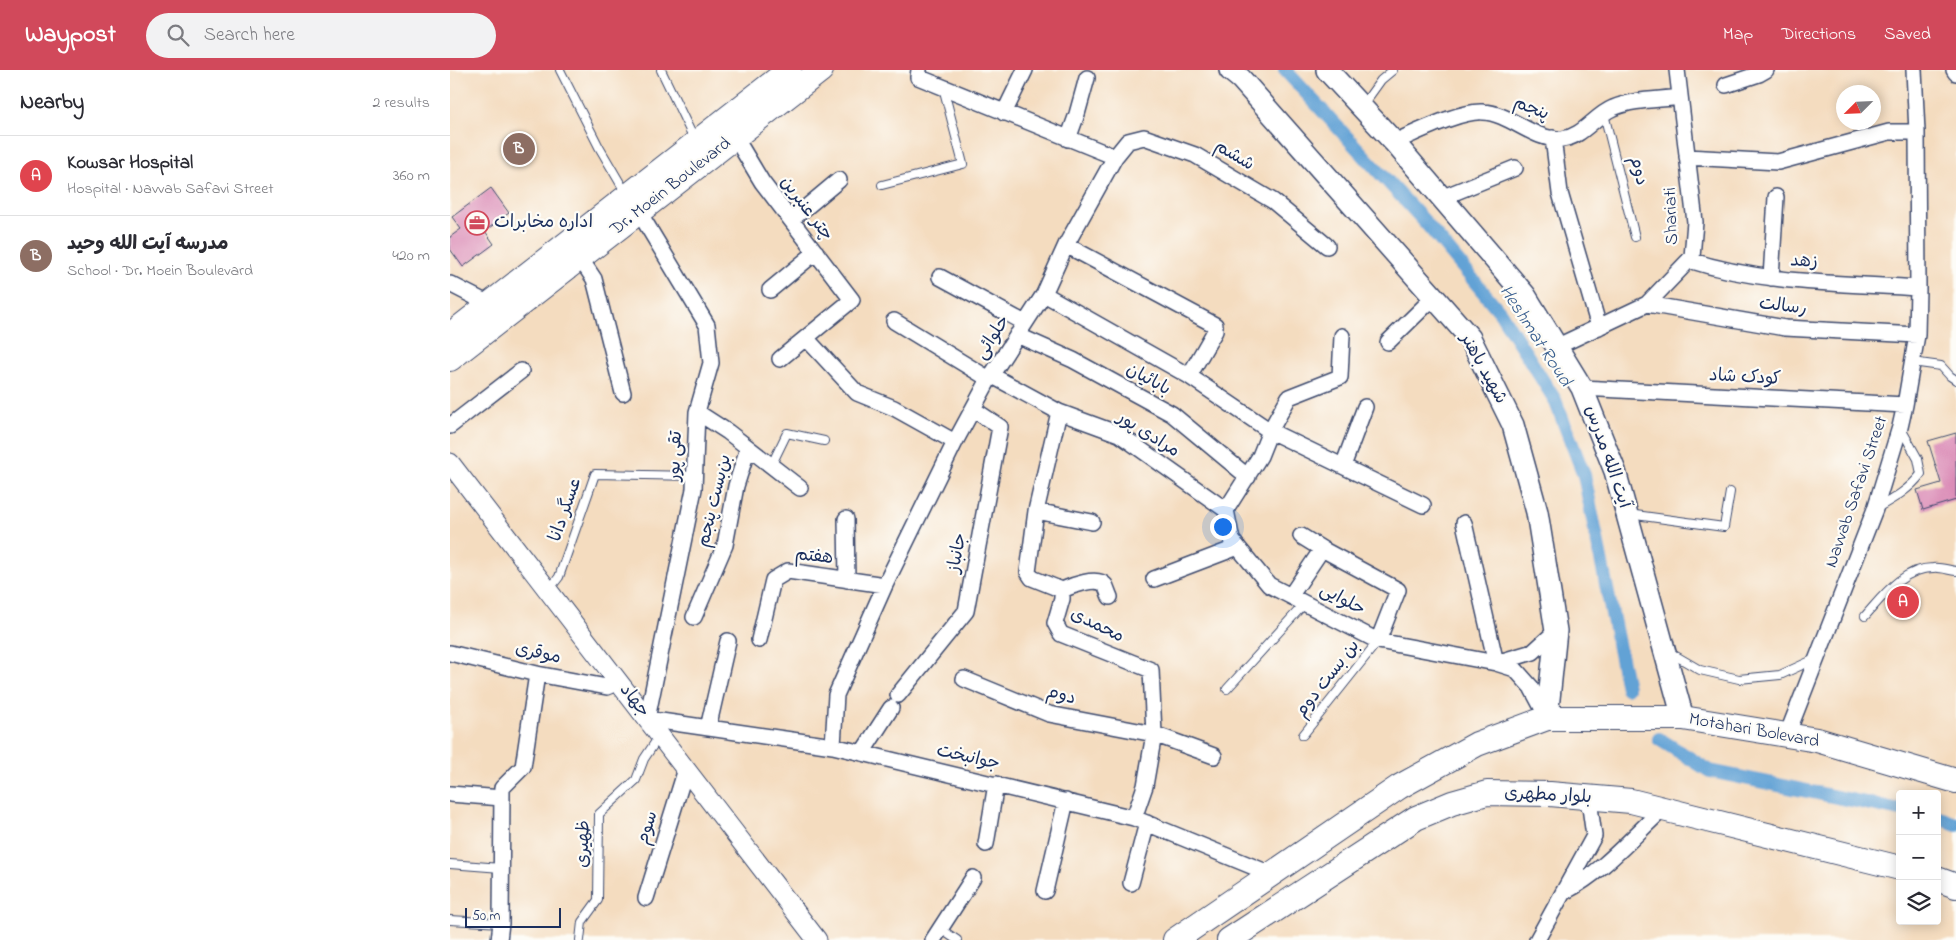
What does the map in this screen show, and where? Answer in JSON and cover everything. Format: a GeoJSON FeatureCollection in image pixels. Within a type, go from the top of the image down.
{"type":"FeatureCollection","features":[{"type":"Feature","properties":{"kind":"main road","name":"Dr. Moein Boulevard"},"geometry":{"type":"LineString","coordinates":[[450,359],[580,258],[696,143],[789,70]]}},
{"type":"Feature","properties":{"kind":"main road","name":"Dr. Moein Boulevard"},"geometry":{"type":"LineString","coordinates":[[450,335],[489,304],[633,204],[735,137],[821,70]]}},
{"type":"Feature","properties":{"kind":"main road","name":"شهید باهنر"},"geometry":{"type":"LineString","coordinates":[[1230,70],[1241,78],[1470,338],[1513,425],[1537,512],[1556,631],[1548,718]]}},
{"type":"Feature","properties":{"kind":"main road","name":"آیت الله مدرس"},"geometry":{"type":"LineString","coordinates":[[1327,70],[1394,142],[1525,295],[1582,388],[1614,472],[1683,718]]}},
{"type":"Feature","properties":{"kind":"main road","name":"Motahari Bolevard"},"geometry":{"type":"LineString","coordinates":[[1548,718],[1683,718],[1817,740],[1954,781]]}},
{"type":"Feature","properties":{"kind":"main road"},"geometry":{"type":"LineString","coordinates":[[1175,940],[1400,787],[1478,744],[1548,718]]}},
{"type":"Feature","properties":{"kind":"main road","name":"بلوار مطهری"},"geometry":{"type":"LineString","coordinates":[[1229,940],[1416,818],[1452,802],[1487,794],[1550,794],[1631,801],[1896,867]]}},
{"type":"Feature","properties":{"kind":"main road"},"geometry":{"type":"LineString","coordinates":[[1941,881],[1956,886]]}},
{"type":"Feature","properties":{"kind":"street"},"geometry":{"type":"LineString","coordinates":[[919,70],[918,77],[1115,157]]}},
{"type":"Feature","properties":{"kind":"street"},"geometry":{"type":"LineString","coordinates":[[1004,113],[1025,70]]}},
{"type":"Feature","properties":{"kind":"street","name":"Shariati"},"geometry":{"type":"LineString","coordinates":[[1556,347],[1647,304],[1692,257],[1695,222],[1677,70]]}},
{"type":"Feature","properties":{"kind":"street"},"geometry":{"type":"LineString","coordinates":[[1726,85],[1760,74],[1766,70]]}},
{"type":"Feature","properties":{"kind":"street","name":"Navvab Safavi Street"},"geometry":{"type":"LineString","coordinates":[[1787,735],[1875,509],[1905,405],[1917,335],[1917,132],[1914,70]]}},
{"type":"Feature","properties":{"kind":"street"},"geometry":{"type":"LineString","coordinates":[[1068,138],[1078,114],[1088,78]]}},
{"type":"Feature","properties":{"kind":"street","name":"پنجم"},"geometry":{"type":"LineString","coordinates":[[1394,142],[1461,115],[1483,112],[1499,116],[1539,135],[1561,139],[1576,136],[1611,109],[1624,104],[1680,97]]}},
{"type":"Feature","properties":{"kind":"street"},"geometry":{"type":"LineString","coordinates":[[1687,158],[1778,162],[1889,132],[1917,132]]}},
{"type":"Feature","properties":{"kind":"street","name":"چتر عنبرین"},"geometry":{"type":"LineString","coordinates":[[735,137],[762,182],[852,300],[806,338]]}},
{"type":"Feature","properties":{"kind":"street","name":"ششم"},"geometry":{"type":"LineString","coordinates":[[1115,157],[1128,141],[1144,137],[1195,155],[1273,201],[1327,246]]}},
{"type":"Feature","properties":{"kind":"street"},"geometry":{"type":"LineString","coordinates":[[1553,138],[1560,193],[1599,327]]}},
{"type":"Feature","properties":{"kind":"street","name":"حلوائی"},"geometry":{"type":"LineString","coordinates":[[833,746],[836,695],[885,586],[955,442],[990,377],[1044,294],[1066,245],[1115,157]]}},
{"type":"Feature","properties":{"kind":"street"},"geometry":{"type":"LineString","coordinates":[[1442,198],[1514,168]]}},
{"type":"Feature","properties":{"kind":"street"},"geometry":{"type":"LineString","coordinates":[[791,220],[839,180]]}},
{"type":"Feature","properties":{"kind":"street"},"geometry":{"type":"LineString","coordinates":[[1771,278],[1776,197]]}},
{"type":"Feature","properties":{"kind":"street","name":"تقی پور"},"geometry":{"type":"LineString","coordinates":[[633,204],[707,325],[711,363],[697,412],[694,489],[647,719]]}},
{"type":"Feature","properties":{"kind":"street"},"geometry":{"type":"LineString","coordinates":[[1066,245],[1215,325],[1215,331],[1189,376]]}},
{"type":"Feature","properties":{"kind":"street"},"geometry":{"type":"LineString","coordinates":[[770,290],[816,252]]}},
{"type":"Feature","properties":{"kind":"street"},"geometry":{"type":"LineString","coordinates":[[580,258],[594,279],[624,393]]}},
{"type":"Feature","properties":{"kind":"street","name":"زهد"},"geometry":{"type":"LineString","coordinates":[[1688,260],[1720,270],[1771,278],[1918,288]]}},
{"type":"Feature","properties":{"kind":"street","name":"بابائیان"},"geometry":{"type":"LineString","coordinates":[[940,276],[1021,329],[1073,360],[1172,414],[1248,477]]}},
{"type":"Feature","properties":{"kind":"street"},"geometry":{"type":"LineString","coordinates":[[450,284],[489,304]]}},
{"type":"Feature","properties":{"kind":"street"},"geometry":{"type":"LineString","coordinates":[[1044,294],[1189,376],[1270,431],[1423,505]]}},
{"type":"Feature","properties":{"kind":"street"},"geometry":{"type":"LineString","coordinates":[[1388,342],[1434,297]]}},
{"type":"Feature","properties":{"kind":"street","name":"رسالت"},"geometry":{"type":"LineString","coordinates":[[1647,304],[1785,328],[1917,335]]}},
{"type":"Feature","properties":{"kind":"street","name":"مرادی پور"},"geometry":{"type":"LineString","coordinates":[[894,321],[990,377],[1059,412],[1119,434],[1226,510]]}},
{"type":"Feature","properties":{"kind":"street"},"geometry":{"type":"LineString","coordinates":[[1226,510],[1260,456],[1270,431],[1289,397],[1340,377],[1342,336]]}},
{"type":"Feature","properties":{"kind":"street"},"geometry":{"type":"LineString","coordinates":[[780,359],[806,338],[857,393],[894,408],[955,442]]}},
{"type":"Feature","properties":{"kind":"street"},"geometry":{"type":"LineString","coordinates":[[450,426],[521,371]]}},
{"type":"Feature","properties":{"kind":"street","name":"کودک شاد"},"geometry":{"type":"LineString","coordinates":[[1582,388],[1905,405]]}},
{"type":"Feature","properties":{"kind":"street"},"geometry":{"type":"LineString","coordinates":[[1343,466],[1364,407]]}},
{"type":"Feature","properties":{"kind":"street","name":"جانباز"},"geometry":{"type":"LineString","coordinates":[[862,753],[894,701],[966,611],[1000,427],[973,410]]}},
{"type":"Feature","properties":{"kind":"street"},"geometry":{"type":"LineString","coordinates":[[697,412],[728,432],[800,488]]}},
{"type":"Feature","properties":{"kind":"street","name":"محمدی"},"geometry":{"type":"LineString","coordinates":[[1059,412],[1036,511],[1028,572],[1032,578],[1062,590],[1062,598],[1055,623],[1061,634],[1151,670],[1154,734],[1131,884]]}},
{"type":"Feature","properties":{"kind":"street","name":"بن‌بست پنجم"},"geometry":{"type":"LineString","coordinates":[[694,617],[725,546],[736,486],[748,448]]}},
{"type":"Feature","properties":{"kind":"street","name":"جهاد"},"geometry":{"type":"LineString","coordinates":[[450,463],[817,940]]}},
{"type":"Feature","properties":{"kind":"street","name":"حلوایی"},"geometry":{"type":"LineString","coordinates":[[1226,510],[1232,540],[1269,584],[1378,640],[1496,663],[1515,669],[1531,687],[1548,718]]}},
{"type":"Feature","properties":{"kind":"street"},"geometry":{"type":"LineString","coordinates":[[1036,511],[1092,522]]}},
{"type":"Feature","properties":{"kind":"street"},"geometry":{"type":"LineString","coordinates":[[846,519],[847,580]]}},
{"type":"Feature","properties":{"kind":"street"},"geometry":{"type":"LineString","coordinates":[[1464,523],[1496,663],[1533,652],[1556,631]]}},
{"type":"Feature","properties":{"kind":"street"},"geometry":{"type":"LineString","coordinates":[[1301,536],[1398,590],[1378,640]]}},
{"type":"Feature","properties":{"kind":"street"},"geometry":{"type":"LineString","coordinates":[[1154,579],[1238,547]]}},
{"type":"Feature","properties":{"kind":"street"},"geometry":{"type":"LineString","coordinates":[[1291,595],[1322,549]]}},
{"type":"Feature","properties":{"kind":"street","name":"هفتم"},"geometry":{"type":"LineString","coordinates":[[759,640],[773,580],[788,571],[885,586]]}},
{"type":"Feature","properties":{"kind":"street"},"geometry":{"type":"LineString","coordinates":[[1062,590],[1089,582],[1101,582],[1106,587],[1110,597]]}},
{"type":"Feature","properties":{"kind":"street"},"geometry":{"type":"LineString","coordinates":[[708,728],[728,641]]}},
{"type":"Feature","properties":{"kind":"street","name":"موقری"},"geometry":{"type":"LineString","coordinates":[[450,653],[537,674],[607,687],[619,682]]}},
{"type":"Feature","properties":{"kind":"street"},"geometry":{"type":"LineString","coordinates":[[499,940],[501,923],[502,788],[523,767],[537,674]]}},
{"type":"Feature","properties":{"kind":"street","name":"دوم"},"geometry":{"type":"LineString","coordinates":[[964,679],[1049,714],[1154,734],[1214,756]]}},
{"type":"Feature","properties":{"kind":"street","name":"جوانبخت"},"geometry":{"type":"LineString","coordinates":[[647,719],[833,746],[1066,801],[1140,820],[1271,874]]}},
{"type":"Feature","properties":{"kind":"street","name":"سوم"},"geometry":{"type":"LineString","coordinates":[[646,898],[686,769]]}},
{"type":"Feature","properties":{"kind":"street"},"geometry":{"type":"LineString","coordinates":[[986,844],[996,784]]}},
{"type":"Feature","properties":{"kind":"street"},"geometry":{"type":"LineString","coordinates":[[450,794],[502,798]]}},
{"type":"Feature","properties":{"kind":"street"},"geometry":{"type":"LineString","coordinates":[[1537,940],[1566,891],[1594,836],[1590,806],[1579,797]]}},
{"type":"Feature","properties":{"kind":"street"},"geometry":{"type":"LineString","coordinates":[[1045,891],[1066,801]]}},
{"type":"Feature","properties":{"kind":"street"},"geometry":{"type":"LineString","coordinates":[[1566,891],[1596,871],[1663,809]]}},
{"type":"Feature","properties":{"kind":"street"},"geometry":{"type":"LineString","coordinates":[[936,934],[973,878]]}},
{"type":"Feature","properties":{"kind":"lane"},"geometry":{"type":"LineString","coordinates":[[560,70],[599,147],[633,204]]}},
{"type":"Feature","properties":{"kind":"lane"},"geometry":{"type":"LineString","coordinates":[[661,70],[696,143]]}},
{"type":"Feature","properties":{"kind":"lane"},"geometry":{"type":"LineString","coordinates":[[1361,107],[1381,80],[1393,70]]}},
{"type":"Feature","properties":{"kind":"lane"},"geometry":{"type":"LineString","coordinates":[[882,184],[962,164],[942,87]]}},
{"type":"Feature","properties":{"kind":"lane","name":"دوم"},"geometry":{"type":"LineString","coordinates":[[1604,114],[1635,237]]}},
{"type":"Feature","properties":{"kind":"lane"},"geometry":{"type":"LineString","coordinates":[[1912,362],[1941,366],[1956,380]]}},
{"type":"Feature","properties":{"kind":"lane"},"geometry":{"type":"LineString","coordinates":[[1875,509],[1895,498],[1914,483],[1921,474],[1918,459],[1900,427]]}},
{"type":"Feature","properties":{"kind":"lane"},"geometry":{"type":"LineString","coordinates":[[771,466],[787,433],[824,441]]}},
{"type":"Feature","properties":{"kind":"lane","name":"عسگر دانا"},"geometry":{"type":"LineString","coordinates":[[548,591],[559,577],[595,474],[694,476]]}},
{"type":"Feature","properties":{"kind":"lane"},"geometry":{"type":"LineString","coordinates":[[1626,513],[1724,527],[1730,492]]}},
{"type":"Feature","properties":{"kind":"lane"},"geometry":{"type":"LineString","coordinates":[[1865,616],[1892,587],[1909,574],[1923,568],[1934,567],[1956,571]]}},
{"type":"Feature","properties":{"kind":"lane"},"geometry":{"type":"LineString","coordinates":[[1227,689],[1306,602]]}},
{"type":"Feature","properties":{"kind":"lane","name":"بن بست دوم"},"geometry":{"type":"LineString","coordinates":[[1303,735],[1378,640]]}},
{"type":"Feature","properties":{"kind":"lane"},"geometry":{"type":"LineString","coordinates":[[1665,650],[1700,670],[1739,679],[1780,675],[1816,659]]}},
{"type":"Feature","properties":{"kind":"lane","name":"ظهیری"},"geometry":{"type":"LineString","coordinates":[[580,940],[582,922],[598,900],[598,814],[636,780],[644,759],[660,735]]}},
{"type":"Feature","properties":{"kind":"lane"},"geometry":{"type":"LineString","coordinates":[[450,864],[501,868]]}},
{"type":"Feature","properties":{"kind":"lane"},"geometry":{"type":"LineString","coordinates":[[450,920],[501,923]]}},
{"type":"Feature","properties":{"kind":"lane"},"geometry":{"type":"LineString","coordinates":[[936,934],[957,940]]}},
{"type":"Feature","properties":{"kind":"building","name":"اداره مخابرات"},"geometry":{"type":"Polygon","coordinates":[[[491,188],[509,213],[485,231],[494,244],[463,267],[450,249],[450,237],[461,229],[452,217],[491,188]]]}},
{"type":"Feature","properties":{"kind":"building"},"geometry":{"type":"Polygon","coordinates":[[[1956,433],[1956,500],[1923,510],[1917,490],[1941,483],[1928,441],[1956,433]]]}},
{"type":"Feature","properties":{"kind":"waterway","name":"Heshmat Roud"},"geometry":{"type":"LineString","coordinates":[[1285,70],[1425,222],[1500,312],[1555,400],[1584,475],[1627,688]]}},
{"type":"Feature","properties":{"kind":"waterway"},"geometry":{"type":"LineString","coordinates":[[1659,739],[1710,771],[1896,809]]}},
{"type":"Feature","properties":{"kind":"waterway"},"geometry":{"type":"LineString","coordinates":[[1941,818],[1956,824]]}},
{"type":"Feature","properties":{"kind":"place","name":"مدرسه آیت الله وحید"},"geometry":{"type":"Point","coordinates":[519,149]}},
{"type":"Feature","properties":{"kind":"place","name":"اداره مخابرات"},"geometry":{"type":"Point","coordinates":[477,223]}},
{"type":"Feature","properties":{"kind":"place","name":"Kowsar Hospital"},"geometry":{"type":"Point","coordinates":[1903,602]}}]}
